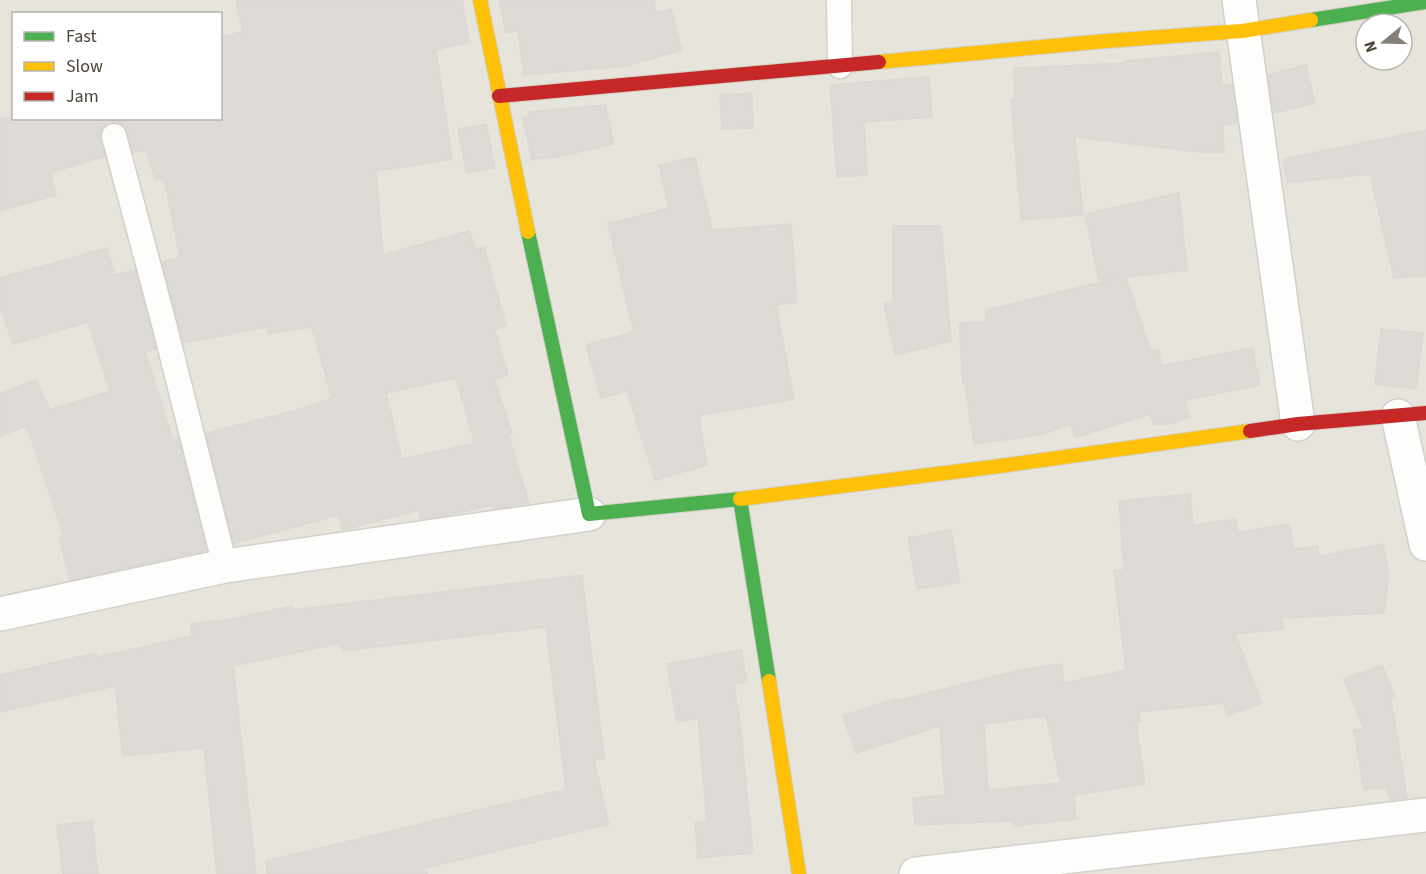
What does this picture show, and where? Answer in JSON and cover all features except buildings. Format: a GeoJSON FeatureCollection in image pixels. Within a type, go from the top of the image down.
{"type":"FeatureCollection","features":[{"type":"Feature","properties":{"kind":"street"},"geometry":{"type":"LineString","coordinates":[[480,0],[588,514]]}},
{"type":"Feature","properties":{"kind":"street"},"geometry":{"type":"LineString","coordinates":[[499,96],[1106,42],[1241,16],[1426,2]]}},
{"type":"Feature","properties":{"kind":"street"},"geometry":{"type":"LineString","coordinates":[[1241,16],[1298,424]]}},
{"type":"Feature","properties":{"kind":"street"},"geometry":{"type":"LineString","coordinates":[[0,614],[225,566],[588,514],[740,499],[1000,466],[1298,424],[1412,415],[1426,544]]}},
{"type":"Feature","properties":{"kind":"street"},"geometry":{"type":"LineString","coordinates":[[740,499],[799,874]]}},
{"type":"Feature","properties":{"kind":"street"},"geometry":{"type":"LineString","coordinates":[[916,874],[1426,814]]}},
{"type":"Feature","properties":{"kind":"lane"},"geometry":{"type":"LineString","coordinates":[[838,0],[840,66]]}},
{"type":"Feature","properties":{"kind":"lane"},"geometry":{"type":"LineString","coordinates":[[114,136],[225,566]]}},
{"type":"Feature","properties":{"kind":"shaded area"},"geometry":{"type":"Polygon","coordinates":[[[0,0],[1426,0],[1426,874],[0,874],[0,0]]]}},
{"type":"Feature","properties":{"kind":"traffic: fast"},"geometry":{"type":"LineString","coordinates":[[1311,20],[1426,2]]}},
{"type":"Feature","properties":{"kind":"traffic: fast"},"geometry":{"type":"LineString","coordinates":[[528,232],[589,514],[740,499],[769,681]]}},
{"type":"Feature","properties":{"kind":"traffic: slow"},"geometry":{"type":"LineString","coordinates":[[480,0],[528,232]]}},
{"type":"Feature","properties":{"kind":"traffic: slow"},"geometry":{"type":"LineString","coordinates":[[879,62],[1242,31],[1311,20]]}},
{"type":"Feature","properties":{"kind":"traffic: slow"},"geometry":{"type":"LineString","coordinates":[[740,499],[1250,431]]}},
{"type":"Feature","properties":{"kind":"traffic: slow"},"geometry":{"type":"LineString","coordinates":[[769,681],[799,874]]}},
{"type":"Feature","properties":{"kind":"traffic: jam"},"geometry":{"type":"LineString","coordinates":[[499,96],[879,62]]}},
{"type":"Feature","properties":{"kind":"traffic: jam"},"geometry":{"type":"LineString","coordinates":[[1250,431],[1298,424],[1426,413]]}}]}
